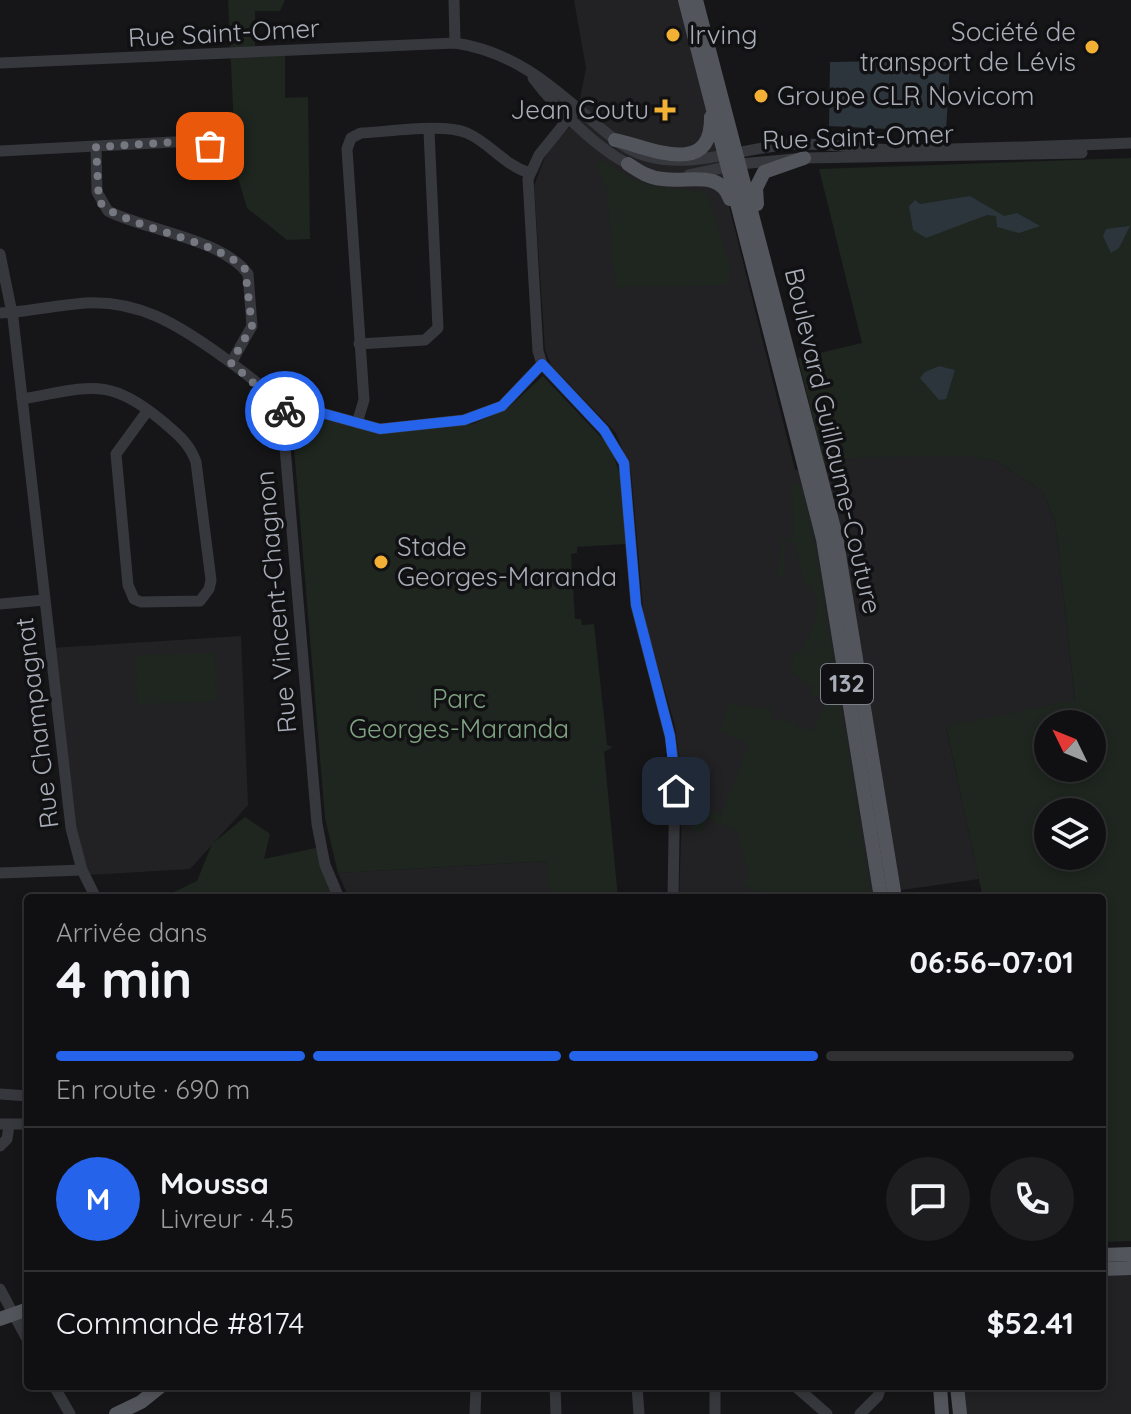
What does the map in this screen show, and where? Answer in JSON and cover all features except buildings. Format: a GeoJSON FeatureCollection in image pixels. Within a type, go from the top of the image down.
{"type":"FeatureCollection","features":[{"type":"Feature","properties":{"kind":"main road","name":"Boulevard Guillaume-Couture"},"geometry":{"type":"LineString","coordinates":[[685,0],[707,89],[732,159]]}},
{"type":"Feature","properties":{"kind":"main road","name":"Boulevard Guillaume-Couture"},"geometry":{"type":"LineString","coordinates":[[696,0],[732,159],[836,536],[894,894]]}},
{"type":"Feature","properties":{"kind":"main road"},"geometry":{"type":"LineString","coordinates":[[615,140],[666,155],[695,150],[710,131],[707,89]]}},
{"type":"Feature","properties":{"kind":"main road"},"geometry":{"type":"LineString","coordinates":[[753,238],[756,195],[761,177],[775,166],[804,158]]}},
{"type":"Feature","properties":{"kind":"main road"},"geometry":{"type":"LineString","coordinates":[[628,164],[642,174],[661,179],[717,181],[728,193],[753,238]]}},
{"type":"Feature","properties":{"kind":"main road","name":"Boulevard Guillaume-Couture"},"geometry":{"type":"LineString","coordinates":[[753,238],[823,539],[880,894]]}},
{"type":"Feature","properties":{"kind":"main road"},"geometry":{"type":"LineString","coordinates":[[1106,1255],[1131,1254]]}},
{"type":"Feature","properties":{"kind":"main road"},"geometry":{"type":"LineString","coordinates":[[1106,1269],[1131,1268]]}},
{"type":"Feature","properties":{"kind":"main road"},"geometry":{"type":"LineString","coordinates":[[116,1414],[141,1402],[156,1390]]}},
{"type":"Feature","properties":{"kind":"main road"},"geometry":{"type":"LineString","coordinates":[[940,1390],[942,1414]]}},
{"type":"Feature","properties":{"kind":"main road"},"geometry":{"type":"LineString","coordinates":[[957,1390],[960,1414]]}},
{"type":"Feature","properties":{"kind":"street"},"geometry":{"type":"LineString","coordinates":[[454,0],[455,43]]}},
{"type":"Feature","properties":{"kind":"street","name":"Rue Saint-Omer"},"geometry":{"type":"LineString","coordinates":[[3,64],[455,43],[497,53],[530,72],[574,112],[611,154],[628,164],[672,175],[795,144],[899,150],[1131,143]]}},
{"type":"Feature","properties":{"kind":"street"},"geometry":{"type":"LineString","coordinates":[[574,112],[539,155],[530,173],[538,351],[542,364],[604,430],[624,463],[636,605],[670,736],[675,773],[673,894]]}},
{"type":"Feature","properties":{"kind":"street","name":"Rue Saint-Omer"},"geometry":{"type":"LineString","coordinates":[[574,112],[639,154],[669,161],[1131,151]]}},
{"type":"Feature","properties":{"kind":"street"},"geometry":{"type":"LineString","coordinates":[[357,423],[364,400],[347,145],[354,134],[429,131],[469,134],[518,170],[530,173]]}},
{"type":"Feature","properties":{"kind":"street"},"geometry":{"type":"LineString","coordinates":[[359,344],[425,340],[438,328],[429,131]]}},
{"type":"Feature","properties":{"kind":"street"},"geometry":{"type":"LineString","coordinates":[[0,151],[193,141],[219,152]]}},
{"type":"Feature","properties":{"kind":"street"},"geometry":{"type":"LineString","coordinates":[[96,147],[97,192],[108,211],[190,240],[233,260],[248,274],[252,326],[231,363]]}},
{"type":"Feature","properties":{"kind":"street","name":"Rue Champagnat"},"geometry":{"type":"LineString","coordinates":[[0,254],[6,312],[22,399],[71,828],[82,870],[94,894]]}},
{"type":"Feature","properties":{"kind":"street"},"geometry":{"type":"LineString","coordinates":[[6,312],[88,303],[137,308],[170,321],[231,363],[273,399],[282,412],[311,410],[380,429],[464,420],[487,414],[511,398],[542,364]]}},
{"type":"Feature","properties":{"kind":"street"},"geometry":{"type":"LineString","coordinates":[[22,399],[103,389],[131,396],[148,410],[189,444],[196,462],[211,580],[200,601],[141,602],[134,599],[128,585],[116,454],[148,410]]}},
{"type":"Feature","properties":{"kind":"street","name":"Rue Vincent-Chagnon"},"geometry":{"type":"LineString","coordinates":[[282,412],[317,824],[324,861],[337,894]]}},
{"type":"Feature","properties":{"kind":"street"},"geometry":{"type":"LineString","coordinates":[[0,604],[44,600]]}},
{"type":"Feature","properties":{"kind":"street"},"geometry":{"type":"LineString","coordinates":[[0,873],[82,870]]}},
{"type":"Feature","properties":{"kind":"street"},"geometry":{"type":"LineString","coordinates":[[0,1094],[24,1096]]}},
{"type":"Feature","properties":{"kind":"street"},"geometry":{"type":"LineString","coordinates":[[0,1146],[7,1139],[4,1125],[24,1124]]}},
{"type":"Feature","properties":{"kind":"street"},"geometry":{"type":"LineString","coordinates":[[0,1289],[24,1333]]}},
{"type":"Feature","properties":{"kind":"street"},"geometry":{"type":"LineString","coordinates":[[56,1390],[70,1414]]}},
{"type":"Feature","properties":{"kind":"street"},"geometry":{"type":"LineString","coordinates":[[475,1414],[476,1390]]}},
{"type":"Feature","properties":{"kind":"street"},"geometry":{"type":"LineString","coordinates":[[555,1390],[556,1414]]}},
{"type":"Feature","properties":{"kind":"street"},"geometry":{"type":"LineString","coordinates":[[637,1390],[639,1414]]}},
{"type":"Feature","properties":{"kind":"street"},"geometry":{"type":"LineString","coordinates":[[715,1390],[715,1414]]}},
{"type":"Feature","properties":{"kind":"street"},"geometry":{"type":"LineString","coordinates":[[800,1390],[827,1414]]}},
{"type":"Feature","properties":{"kind":"street"},"geometry":{"type":"LineString","coordinates":[[860,1414],[878,1396],[880,1390]]}},
{"type":"Feature","properties":{"kind":"shaded area"},"geometry":{"type":"Polygon","coordinates":[[[574,0],[682,0],[717,135],[724,186],[795,470],[806,471],[824,463],[887,453],[958,454],[997,461],[1042,491],[1055,520],[1075,701],[946,727],[979,879],[874,894],[679,894],[683,784],[675,726],[644,618],[631,471],[616,433],[551,365],[545,350],[534,186],[548,149],[571,126],[586,68],[574,0]]]}},
{"type":"Feature","properties":{"kind":"shaded area"},"geometry":{"type":"Polygon","coordinates":[[[950,60],[946,132],[829,126],[830,62],[950,60]]]}},
{"type":"Feature","properties":{"kind":"shaded area"},"geometry":{"type":"Polygon","coordinates":[[[970,196],[1004,216],[1017,213],[1040,226],[1019,233],[997,227],[996,216],[987,215],[926,238],[913,230],[909,206],[915,200],[920,204],[970,196]]]}},
{"type":"Feature","properties":{"kind":"shaded area"},"geometry":{"type":"Polygon","coordinates":[[[1130,226],[1119,248],[1111,253],[1103,236],[1106,229],[1130,226]]]}},
{"type":"Feature","properties":{"kind":"shaded area"},"geometry":{"type":"Polygon","coordinates":[[[939,366],[955,370],[946,399],[939,400],[920,378],[925,372],[939,366]]]}},
{"type":"Feature","properties":{"kind":"shaded area"},"geometry":{"type":"Polygon","coordinates":[[[241,636],[248,805],[190,869],[89,875],[69,807],[51,648],[241,636]]]}},
{"type":"Feature","properties":{"kind":"shaded area"},"geometry":{"type":"Polygon","coordinates":[[[549,861],[549,894],[347,894],[338,873],[549,861]]]}},
{"type":"Feature","properties":{"kind":"shaded area"},"geometry":{"type":"Polygon","coordinates":[[[1106,1273],[1131,1273],[1131,1414],[961,1414],[960,1390],[1106,1390],[1106,1273]]]}},
{"type":"Feature","properties":{"kind":"green space"},"geometry":{"type":"Polygon","coordinates":[[[228,0],[285,0],[280,11],[255,11],[255,53],[285,53],[285,98],[308,97],[310,239],[287,240],[247,208],[236,171],[228,0]]]}},
{"type":"Feature","properties":{"kind":"green space"},"geometry":{"type":"Polygon","coordinates":[[[1131,158],[1131,1241],[1106,1242],[1106,894],[982,894],[946,726],[1075,700],[1055,520],[1042,491],[997,461],[965,456],[864,457],[824,463],[798,358],[862,343],[819,169],[1131,158]]]}},
{"type":"Feature","properties":{"kind":"green space"},"geometry":{"type":"Polygon","coordinates":[[[601,159],[628,177],[651,185],[707,193],[731,270],[728,285],[615,287],[607,190],[596,166],[601,159]]]}},
{"type":"Feature","properties":{"kind":"green space","name":"Parc Georges-Maranda"},"geometry":{"type":"Polygon","coordinates":[[[543,376],[611,448],[622,481],[626,544],[577,547],[577,553],[571,554],[575,619],[581,619],[582,625],[594,624],[607,745],[613,747],[604,752],[618,894],[549,894],[548,861],[338,873],[325,818],[291,412],[379,432],[473,424],[508,408],[543,376]]]}},
{"type":"Feature","properties":{"kind":"green space"},"geometry":{"type":"Polygon","coordinates":[[[792,481],[803,488],[815,540],[813,544],[816,547],[871,894],[754,892],[742,883],[749,876],[737,831],[707,818],[701,833],[692,829],[697,814],[688,809],[690,802],[721,815],[749,744],[720,731],[729,703],[767,709],[771,706],[772,719],[795,722],[796,727],[812,730],[824,706],[820,697],[809,695],[813,685],[804,682],[791,670],[794,652],[799,654],[809,637],[817,606],[812,588],[804,582],[795,542],[784,543],[784,576],[780,579],[777,576],[782,542],[777,541],[794,538],[792,481]]]}},
{"type":"Feature","properties":{"kind":"green space"},"geometry":{"type":"Polygon","coordinates":[[[215,653],[216,702],[137,704],[136,655],[215,653]]]}},
{"type":"Feature","properties":{"kind":"green space"},"geometry":{"type":"Polygon","coordinates":[[[245,817],[270,834],[264,859],[320,847],[338,894],[169,894],[197,881],[212,844],[245,817]]]}},
{"type":"Feature","properties":{"kind":"way so far"},"geometry":{"type":"LineString","coordinates":[[210,146],[193,141],[96,147],[99,201],[116,215],[175,234],[233,260],[245,269],[252,326],[231,363],[265,391],[282,412],[285,411]]}},
{"type":"Feature","properties":{"kind":"place","name":"Irving"},"geometry":{"type":"Point","coordinates":[673,35]}},
{"type":"Feature","properties":{"kind":"place","name":"Société de transport de Lévis"},"geometry":{"type":"Point","coordinates":[1092,47]}},
{"type":"Feature","properties":{"kind":"place","name":"Groupe CLR Novicom"},"geometry":{"type":"Point","coordinates":[761,96]}},
{"type":"Feature","properties":{"kind":"place","name":"Jean Coutu"},"geometry":{"type":"Point","coordinates":[665,110]}},
{"type":"Feature","properties":{"kind":"place","name":"Stade Georges-Maranda"},"geometry":{"type":"Point","coordinates":[381,562]}},
{"type":"Feature","properties":{"kind":"route"},"geometry":{"type":"LineString","coordinates":[[285,411],[311,410],[380,429],[464,420],[502,406],[542,364],[604,430],[624,463],[628,481],[636,605],[670,736],[676,791]]}}]}
